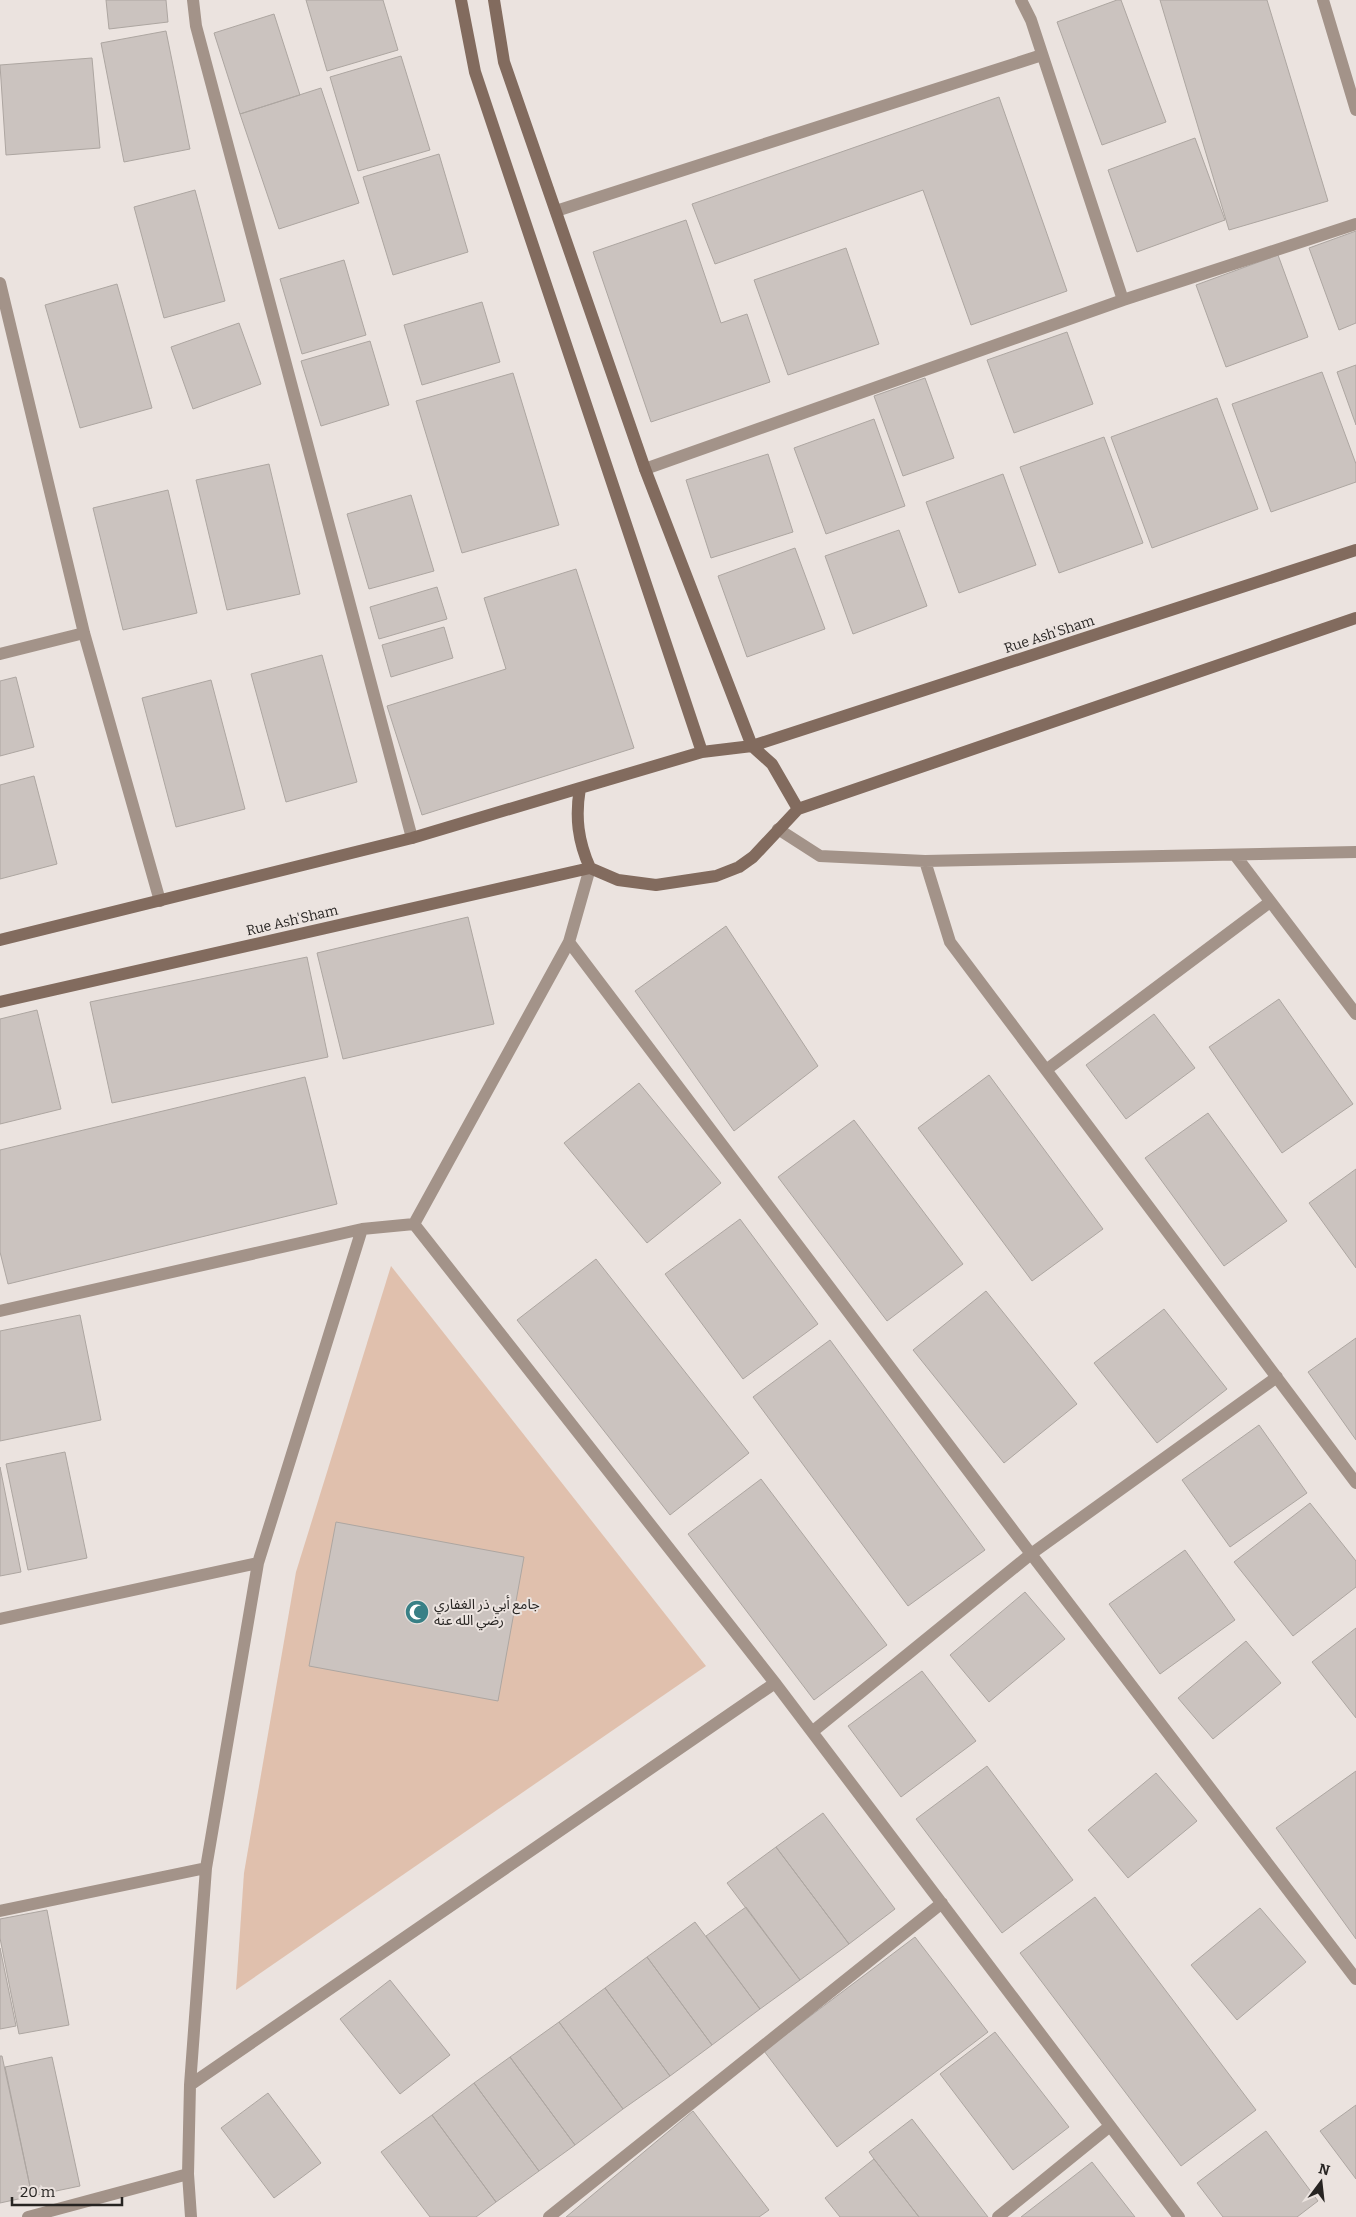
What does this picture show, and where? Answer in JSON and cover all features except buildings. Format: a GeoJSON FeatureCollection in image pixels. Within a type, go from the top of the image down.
{"type":"FeatureCollection","features":[{"type":"Feature","properties":{"kind":"main road"},"geometry":{"type":"LineString","coordinates":[[461,0],[475,72],[702,752]]}},
{"type":"Feature","properties":{"kind":"main road"},"geometry":{"type":"LineString","coordinates":[[494,0],[504,62],[645,469],[752,746],[772,764],[798,809]]}},
{"type":"Feature","properties":{"kind":"main road","name":"Rue Ash'Sham"},"geometry":{"type":"LineString","coordinates":[[580,788],[702,752],[752,746],[1356,550]]}},
{"type":"Feature","properties":{"kind":"main road"},"geometry":{"type":"LineString","coordinates":[[0,940],[412,838],[580,788],[577,808],[577,829],[581,849],[590,868],[618,880],[656,886],[716,876],[739,867],[753,857],[798,809],[1356,618]]}},
{"type":"Feature","properties":{"kind":"main road","name":"Rue Ash'Sham"},"geometry":{"type":"LineString","coordinates":[[0,1002],[590,868]]}},
{"type":"Feature","properties":{"kind":"street"},"geometry":{"type":"LineString","coordinates":[[193,0],[198,36],[412,838]]}},
{"type":"Feature","properties":{"kind":"street"},"geometry":{"type":"LineString","coordinates":[[1021,0],[1031,20],[1122,300]]}},
{"type":"Feature","properties":{"kind":"street"},"geometry":{"type":"LineString","coordinates":[[1323,0],[1356,110]]}},
{"type":"Feature","properties":{"kind":"street"},"geometry":{"type":"LineString","coordinates":[[556,211],[1042,55]]}},
{"type":"Feature","properties":{"kind":"street"},"geometry":{"type":"LineString","coordinates":[[645,469],[1122,300],[1356,224]]}},
{"type":"Feature","properties":{"kind":"street"},"geometry":{"type":"LineString","coordinates":[[0,283],[84,633],[160,901]]}},
{"type":"Feature","properties":{"kind":"street"},"geometry":{"type":"LineString","coordinates":[[0,654],[84,633]]}},
{"type":"Feature","properties":{"kind":"street"},"geometry":{"type":"LineString","coordinates":[[778,829],[820,856],[925,861],[1356,852]]}},
{"type":"Feature","properties":{"kind":"street"},"geometry":{"type":"LineString","coordinates":[[1235,855],[1356,1014]]}},
{"type":"Feature","properties":{"kind":"street"},"geometry":{"type":"LineString","coordinates":[[925,861],[950,942],[1356,1482]]}},
{"type":"Feature","properties":{"kind":"street"},"geometry":{"type":"LineString","coordinates":[[414,1224],[569,942],[590,868]]}},
{"type":"Feature","properties":{"kind":"street"},"geometry":{"type":"LineString","coordinates":[[1046,1070],[1270,902]]}},
{"type":"Feature","properties":{"kind":"street"},"geometry":{"type":"LineString","coordinates":[[569,942],[1031,1554],[1356,1979]]}},
{"type":"Feature","properties":{"kind":"street"},"geometry":{"type":"LineString","coordinates":[[0,1311],[362,1229],[414,1224]]}},
{"type":"Feature","properties":{"kind":"street"},"geometry":{"type":"LineString","coordinates":[[414,1224],[775,1682],[1179,2217]]}},
{"type":"Feature","properties":{"kind":"street"},"geometry":{"type":"LineString","coordinates":[[191,2217],[188,2174],[190,2085],[206,1868],[258,1563],[362,1229]]}},
{"type":"Feature","properties":{"kind":"street"},"geometry":{"type":"LineString","coordinates":[[812,1732],[1031,1554],[1277,1377]]}},
{"type":"Feature","properties":{"kind":"street"},"geometry":{"type":"LineString","coordinates":[[0,1619],[258,1563]]}},
{"type":"Feature","properties":{"kind":"street"},"geometry":{"type":"LineString","coordinates":[[190,2085],[775,1682]]}},
{"type":"Feature","properties":{"kind":"street"},"geometry":{"type":"LineString","coordinates":[[0,1911],[206,1868]]}},
{"type":"Feature","properties":{"kind":"street"},"geometry":{"type":"LineString","coordinates":[[549,2217],[942,1903]]}},
{"type":"Feature","properties":{"kind":"street"},"geometry":{"type":"LineString","coordinates":[[998,2217],[1110,2126]]}},
{"type":"Feature","properties":{"kind":"street"},"geometry":{"type":"LineString","coordinates":[[28,2217],[188,2174]]}},
{"type":"Feature","properties":{"kind":"shaded area"},"geometry":{"type":"Polygon","coordinates":[[[391,1266],[706,1666],[236,1990],[244,1873],[296,1572],[391,1266]]]}},
{"type":"Feature","properties":{"kind":"place","name":"جامع أبي ذر الغفاري رضي الله عنه"},"geometry":{"type":"Point","coordinates":[417,1612]}}]}
